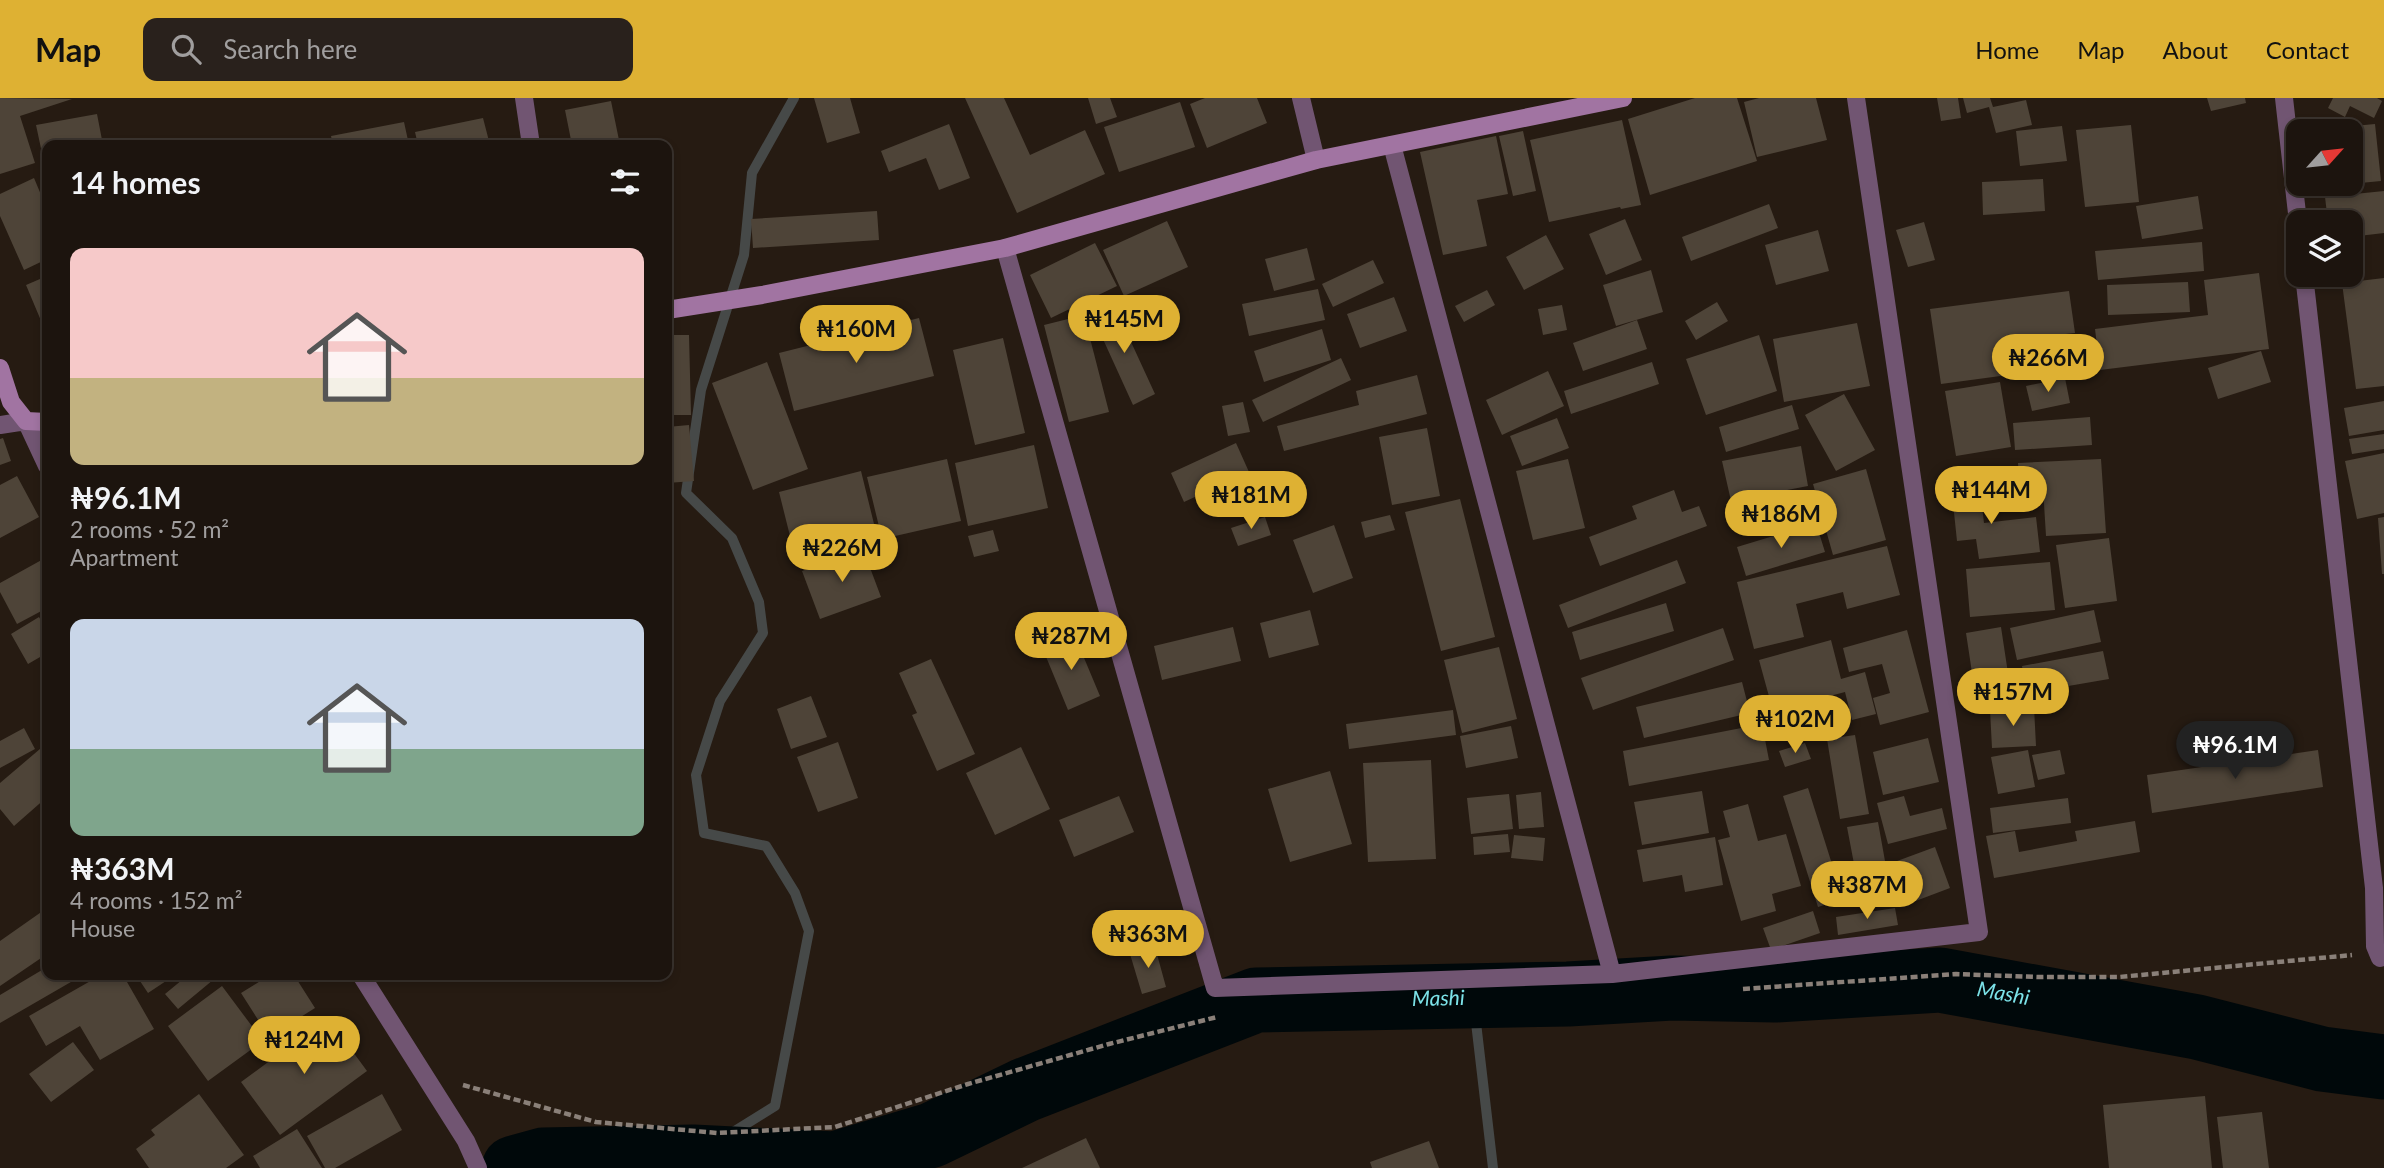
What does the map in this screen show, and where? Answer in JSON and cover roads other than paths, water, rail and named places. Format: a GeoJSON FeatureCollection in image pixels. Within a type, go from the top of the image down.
{"type":"FeatureCollection","features":[{"type":"Feature","properties":{"kind":"street"},"geometry":{"type":"LineString","coordinates":[[524,98],[530,140]]}},
{"type":"Feature","properties":{"kind":"street"},"geometry":{"type":"LineString","coordinates":[[1301,98],[1316,160]]}},
{"type":"Feature","properties":{"kind":"street"},"geometry":{"type":"LineString","coordinates":[[672,309],[762,295],[1005,248],[1316,160],[1623,98]]}},
{"type":"Feature","properties":{"kind":"street"},"geometry":{"type":"LineString","coordinates":[[1005,248],[1215,988],[1612,974],[1979,932],[1856,98]]}},
{"type":"Feature","properties":{"kind":"street"},"geometry":{"type":"LineString","coordinates":[[2284,98],[2297,210]]}},
{"type":"Feature","properties":{"kind":"street"},"geometry":{"type":"LineString","coordinates":[[1392,145],[1612,974]]}},
{"type":"Feature","properties":{"kind":"street"},"geometry":{"type":"LineString","coordinates":[[2305,287],[2374,888],[2375,946],[2380,958],[2384,956]]}},
{"type":"Feature","properties":{"kind":"street"},"geometry":{"type":"LineString","coordinates":[[0,368],[11,402],[26,421],[42,455]]}},
{"type":"Feature","properties":{"kind":"street"},"geometry":{"type":"LineString","coordinates":[[0,425],[42,422]]}},
{"type":"Feature","properties":{"kind":"street"},"geometry":{"type":"LineString","coordinates":[[364,980],[466,1141],[478,1168]]}},
{"type":"Feature","properties":{"kind":"waterway"},"geometry":{"type":"LineString","coordinates":[[693,1157],[775,1106],[809,931],[795,893],[766,846],[704,833],[696,775],[720,701],[763,633],[759,602],[732,538],[686,493],[701,390],[744,255],[752,173],[794,98]]}},
{"type":"Feature","properties":{"kind":"waterway","name":"Mashi"},"geometry":{"type":"LineString","coordinates":[[514,1168],[543,1160],[693,1157],[835,1164],[932,1135],[1025,1090],[1256,1000],[1568,994],[1672,988],[1775,990],[1940,980],[2197,1027],[2322,1059],[2384,1067]]}},
{"type":"Feature","properties":{"kind":"waterway"},"geometry":{"type":"LineString","coordinates":[[1473,997],[1493,1168]]}}]}
